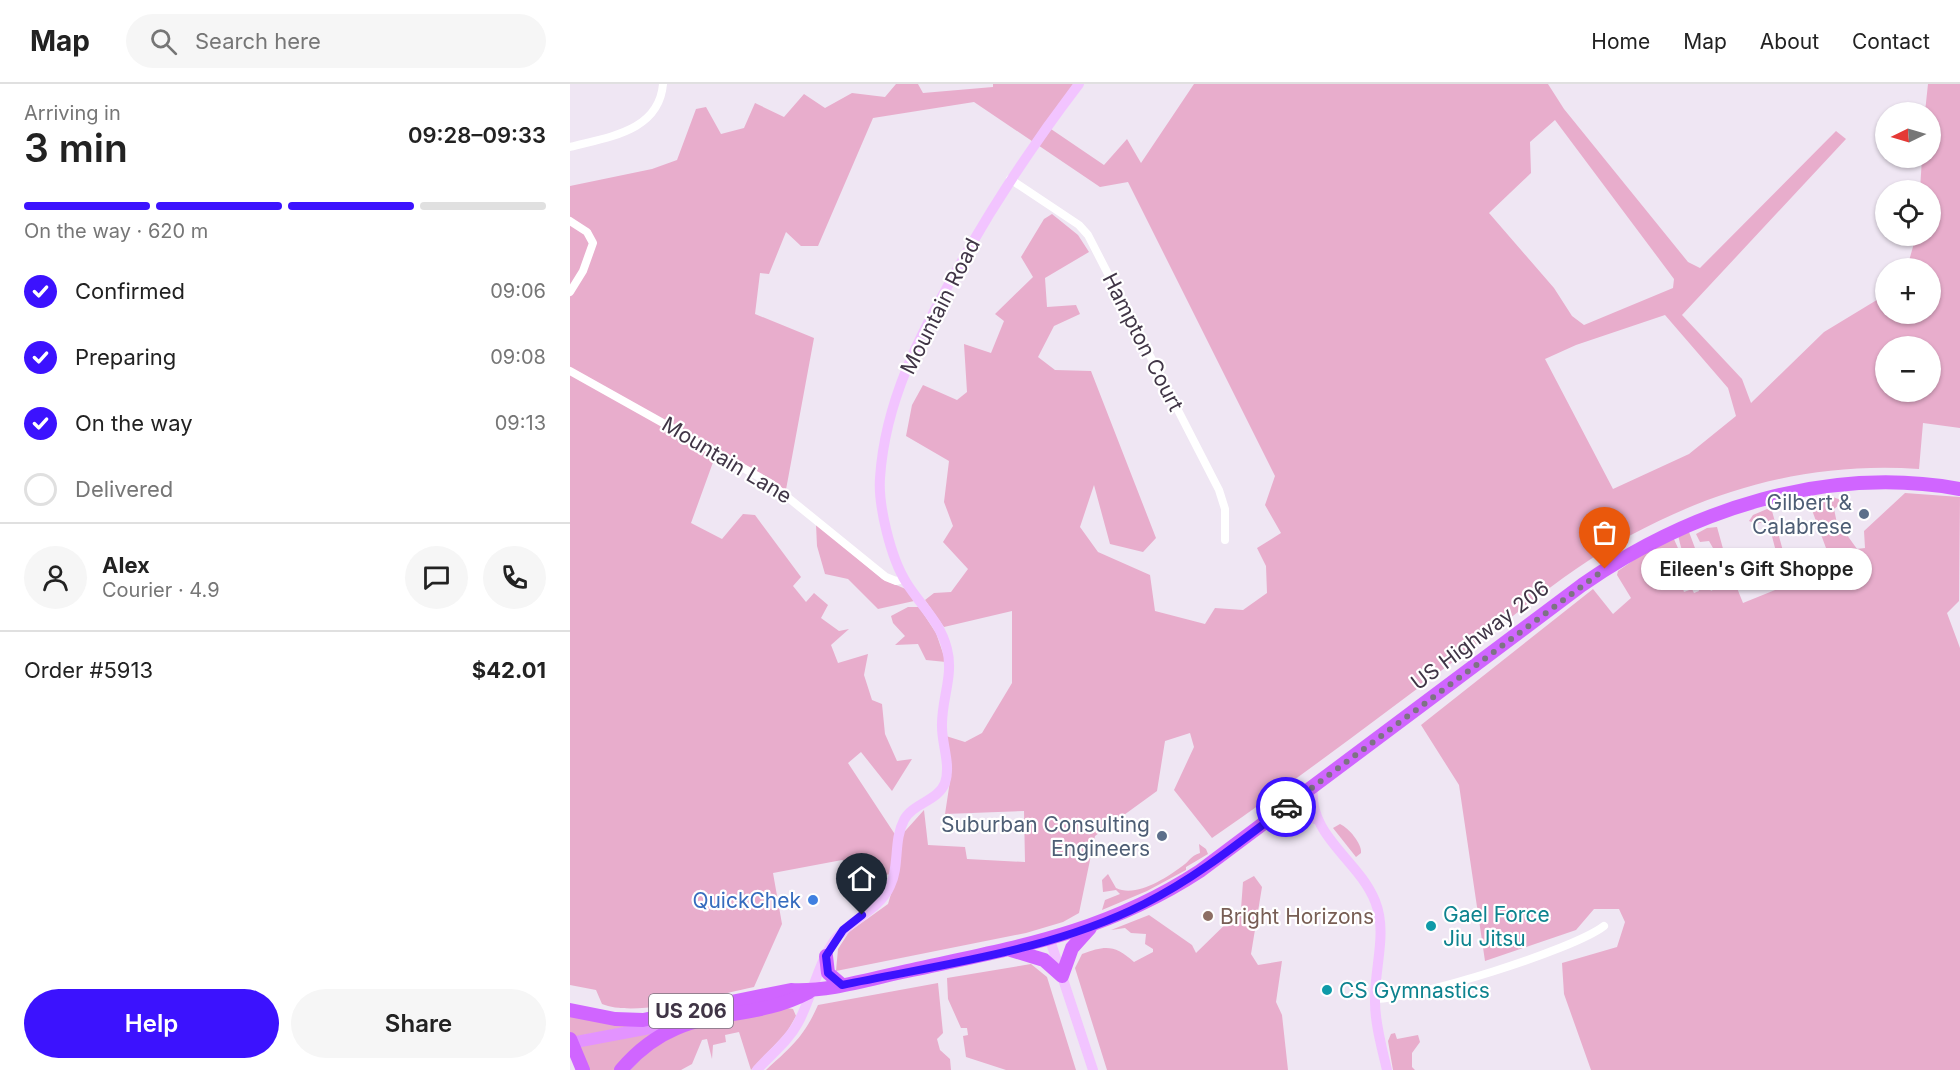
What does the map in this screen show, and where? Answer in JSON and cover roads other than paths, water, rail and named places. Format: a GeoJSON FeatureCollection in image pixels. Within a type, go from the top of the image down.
{"type":"FeatureCollection","features":[{"type":"Feature","properties":{"kind":"highway","name":"US Highway 206"},"geometry":{"type":"LineString","coordinates":[[1313,787],[1582,585],[1619,561],[1672,532],[1752,502],[1828,486],[1895,482],[1960,489]]}},
{"type":"Feature","properties":{"kind":"highway","name":"US 206"},"geometry":{"type":"LineString","coordinates":[[570,1010],[615,1019],[644,1020],[790,990],[811,991],[842,985],[1050,940],[1092,926],[1176,887],[1313,787]]}},
{"type":"Feature","properties":{"kind":"highway"},"geometry":{"type":"LineString","coordinates":[[1008,950],[1044,960],[1062,976],[1072,948],[1092,926]]}},
{"type":"Feature","properties":{"kind":"highway"},"geometry":{"type":"LineString","coordinates":[[826,956],[828,973],[842,985]]}},
{"type":"Feature","properties":{"kind":"highway","name":"US 206"},"geometry":{"type":"LineString","coordinates":[[621,1070],[655,1039],[697,1019],[792,1000],[811,991]]}},
{"type":"Feature","properties":{"kind":"highway"},"geometry":{"type":"LineString","coordinates":[[571,1042],[583,1070]]}},
{"type":"Feature","properties":{"kind":"main road"},"geometry":{"type":"LineString","coordinates":[[571,1042],[697,1019]]}},
{"type":"Feature","properties":{"kind":"street"},"geometry":{"type":"LineString","coordinates":[[570,147],[624,133],[640,125],[657,106],[663,84]]}},
{"type":"Feature","properties":{"kind":"street","name":"Mountain Road"},"geometry":{"type":"LineString","coordinates":[[757,1070],[796,1027],[826,956],[843,930],[879,903],[886,894],[894,875],[897,840],[904,819],[919,805],[939,792],[946,778],[942,723],[950,680],[947,649],[933,617],[904,579],[891,546],[880,490],[883,453],[902,378],[920,336],[1010,179],[1079,84]]}},
{"type":"Feature","properties":{"kind":"street","name":"Hampton Court"},"geometry":{"type":"LineString","coordinates":[[1010,179],[1080,225],[1088,235],[1219,490],[1225,509],[1225,540]]}},
{"type":"Feature","properties":{"kind":"street"},"geometry":{"type":"LineString","coordinates":[[570,221],[587,232],[593,243],[583,271],[570,293]]}},
{"type":"Feature","properties":{"kind":"street","name":"Mountain Lane"},"geometry":{"type":"LineString","coordinates":[[570,371],[770,483],[886,577],[896,581],[904,579]]}},
{"type":"Feature","properties":{"kind":"street"},"geometry":{"type":"LineString","coordinates":[[1313,787],[1311,803],[1315,819]]}},
{"type":"Feature","properties":{"kind":"street"},"geometry":{"type":"LineString","coordinates":[[1296,799],[1307,814],[1315,819],[1364,882],[1377,906],[1381,932],[1375,999],[1387,1070]]}},
{"type":"Feature","properties":{"kind":"street"},"geometry":{"type":"LineString","coordinates":[[1375,999],[1396,998],[1482,973],[1580,941],[1604,926]]}},
{"type":"Feature","properties":{"kind":"street"},"geometry":{"type":"LineString","coordinates":[[1050,940],[1093,1070]]}},
{"type":"Feature","properties":{"kind":"place","name":"Gilbert & Calabrese"},"geometry":{"type":"Point","coordinates":[1864,514]}},
{"type":"Feature","properties":{"kind":"place","name":"Eileen's Gift Shoppe"},"geometry":{"type":"Point","coordinates":[1605,569]}},
{"type":"Feature","properties":{"kind":"place","name":"Suburban Consulting Engineers"},"geometry":{"type":"Point","coordinates":[1162,836]}},
{"type":"Feature","properties":{"kind":"place","name":"QuickChek"},"geometry":{"type":"Point","coordinates":[813,900]}},
{"type":"Feature","properties":{"kind":"place","name":"Bright Horizons"},"geometry":{"type":"Point","coordinates":[1208,916]}},
{"type":"Feature","properties":{"kind":"place","name":"Gael Force Jiu Jitsu"},"geometry":{"type":"Point","coordinates":[1431,926]}},
{"type":"Feature","properties":{"kind":"place","name":"CS Gymnastics"},"geometry":{"type":"Point","coordinates":[1327,990]}}]}
